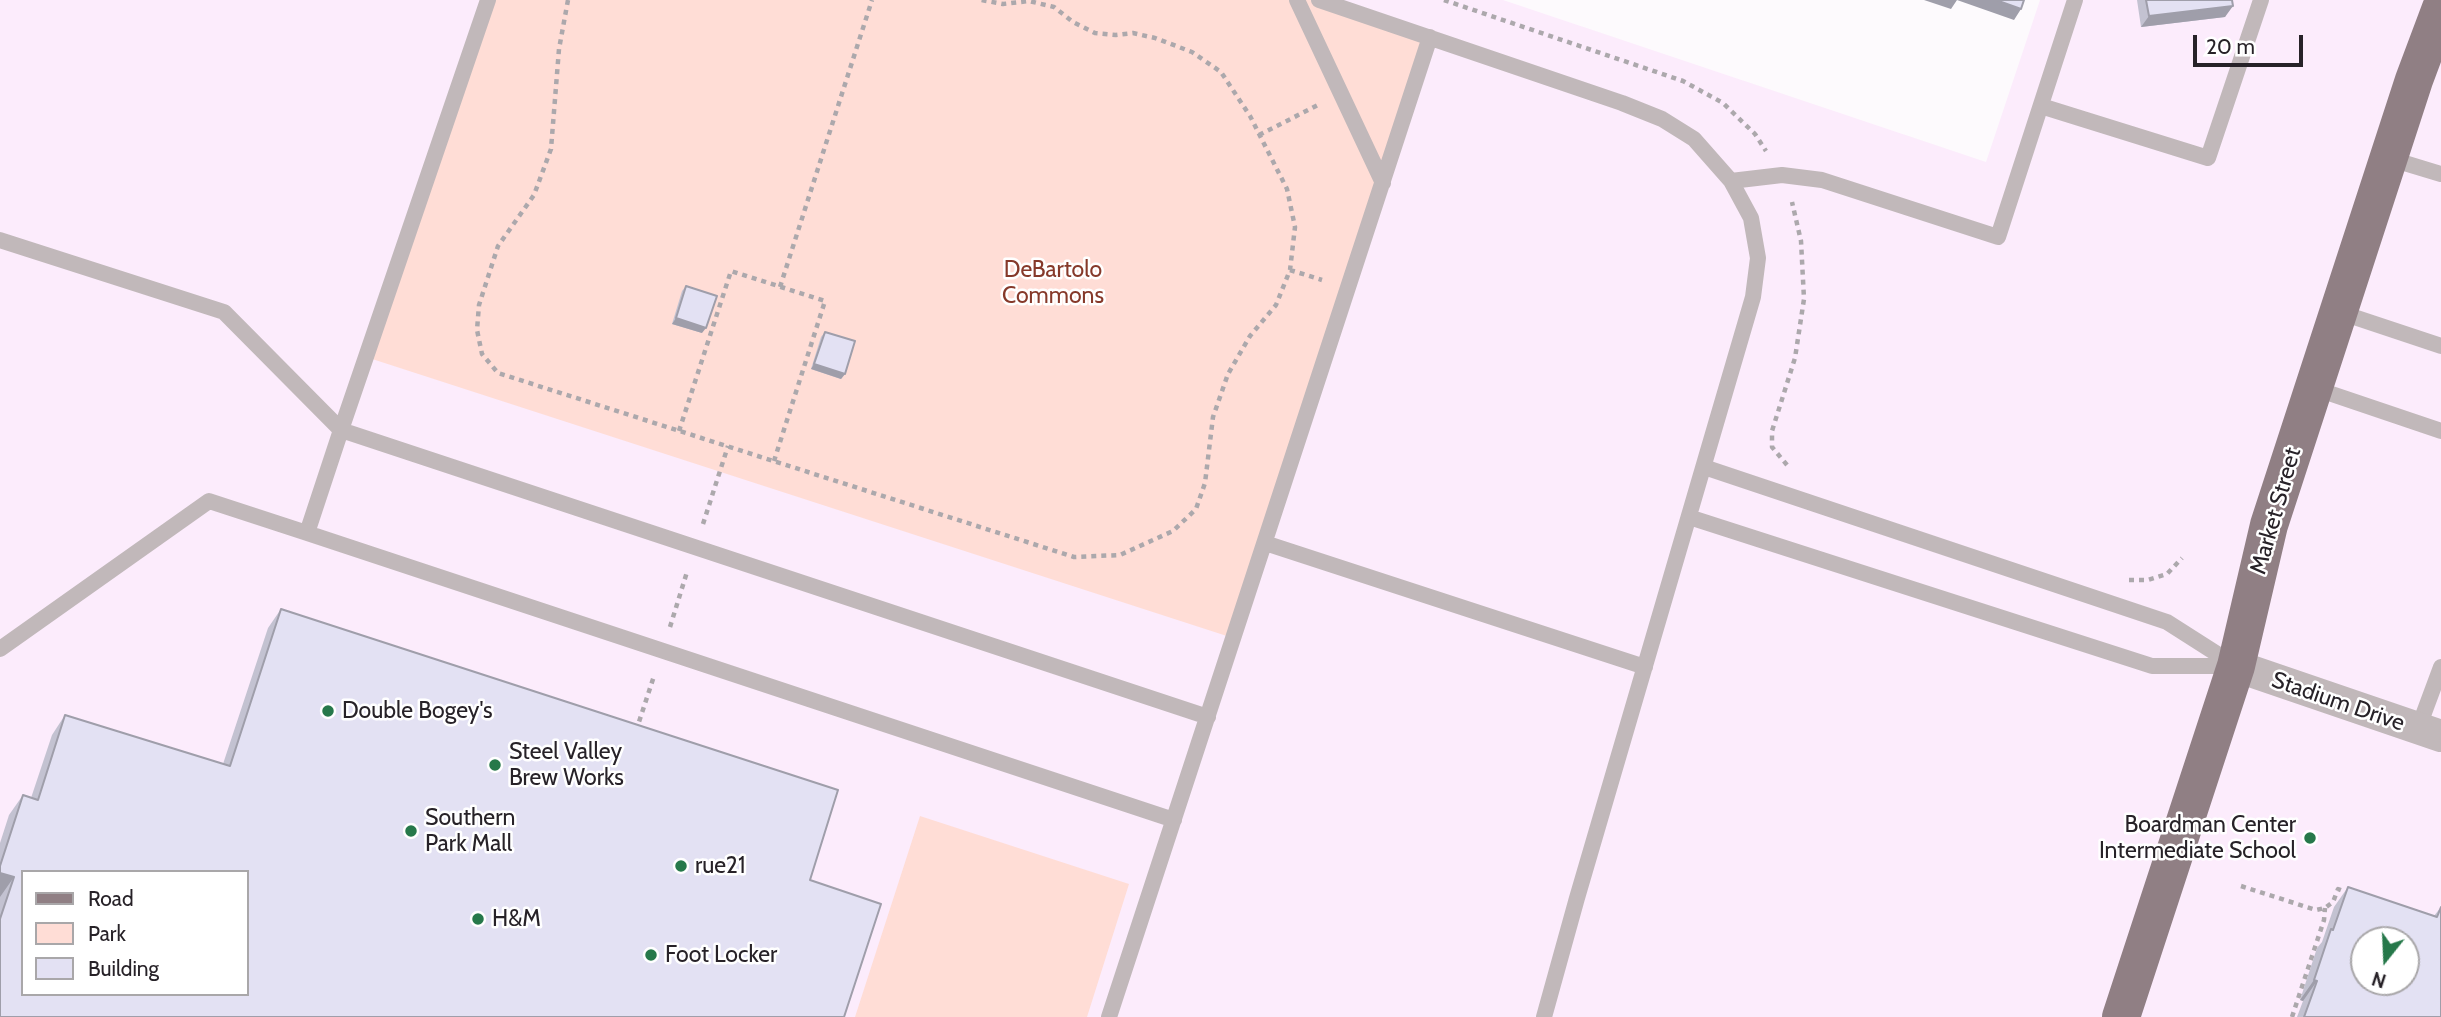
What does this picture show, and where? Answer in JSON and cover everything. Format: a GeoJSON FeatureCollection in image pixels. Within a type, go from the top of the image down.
{"type":"FeatureCollection","features":[{"type":"Feature","properties":{"kind":"main road","name":"Market Street"},"geometry":{"type":"LineString","coordinates":[[2121,1017],[2236,666],[2269,526],[2389,158],[2424,68],[2441,8]]}},
{"type":"Feature","properties":{"kind":"street","name":"Stadium Drive"},"geometry":{"type":"LineString","coordinates":[[2236,666],[2429,733]]}},
{"type":"Feature","properties":{"kind":"lane"},"geometry":{"type":"LineString","coordinates":[[307,533],[488,0]]}},
{"type":"Feature","properties":{"kind":"lane"},"geometry":{"type":"LineString","coordinates":[[1297,0],[1383,183]]}},
{"type":"Feature","properties":{"kind":"lane"},"geometry":{"type":"LineString","coordinates":[[1319,0],[1662,119],[1694,139],[1731,181],[1751,218],[1758,258],[1753,297],[1544,1017]]}},
{"type":"Feature","properties":{"kind":"lane"},"geometry":{"type":"LineString","coordinates":[[1731,181],[1782,175],[1822,180],[1998,237],[2076,0]]}},
{"type":"Feature","properties":{"kind":"lane"},"geometry":{"type":"LineString","coordinates":[[2041,106],[2208,158],[2262,0]]}},
{"type":"Feature","properties":{"kind":"lane"},"geometry":{"type":"LineString","coordinates":[[1109,1017],[1430,37]]}},
{"type":"Feature","properties":{"kind":"lane"},"geometry":{"type":"LineString","coordinates":[[2389,158],[2441,174]]}},
{"type":"Feature","properties":{"kind":"lane"},"geometry":{"type":"LineString","coordinates":[[0,240],[224,312],[341,430],[1208,717]]}},
{"type":"Feature","properties":{"kind":"lane"},"geometry":{"type":"LineString","coordinates":[[2339,312],[2441,346]]}},
{"type":"Feature","properties":{"kind":"lane"},"geometry":{"type":"LineString","coordinates":[[2314,388],[2441,431]]}},
{"type":"Feature","properties":{"kind":"lane"},"geometry":{"type":"LineString","coordinates":[[1704,467],[2167,622],[2236,666]]}},
{"type":"Feature","properties":{"kind":"lane"},"geometry":{"type":"LineString","coordinates":[[0,649],[209,501],[1174,820]]}},
{"type":"Feature","properties":{"kind":"lane"},"geometry":{"type":"LineString","coordinates":[[1689,517],[2152,666],[2236,666]]}},
{"type":"Feature","properties":{"kind":"lane"},"geometry":{"type":"LineString","coordinates":[[1265,543],[1645,667]]}},
{"type":"Feature","properties":{"kind":"lane"},"geometry":{"type":"LineString","coordinates":[[2429,733],[2441,667]]}},
{"type":"Feature","properties":{"kind":"path"},"geometry":{"type":"LineString","coordinates":[[780,287],[872,0]]}},
{"type":"Feature","properties":{"kind":"path"},"geometry":{"type":"LineString","coordinates":[[566,1],[559,49],[551,149],[534,195],[498,246],[479,305],[477,330],[482,354],[498,373],[1074,557],[1120,555],[1173,531],[1196,509],[1205,483],[1213,417],[1228,374],[1250,336],[1276,305],[1290,271],[1294,227],[1287,190],[1259,135],[1221,72],[1192,52],[1133,33],[1095,33],[1073,22],[1054,7],[1028,1],[1003,4],[981,0]]}},
{"type":"Feature","properties":{"kind":"path"},"geometry":{"type":"LineString","coordinates":[[1444,0],[1683,80],[1723,103],[1755,134]]}},
{"type":"Feature","properties":{"kind":"path"},"geometry":{"type":"LineString","coordinates":[[1259,135],[1341,94]]}},
{"type":"Feature","properties":{"kind":"path"},"geometry":{"type":"LineString","coordinates":[[1775,420],[1795,358],[1804,299],[1801,241]]}},
{"type":"Feature","properties":{"kind":"path"},"geometry":{"type":"LineString","coordinates":[[679,431],[730,271],[825,301],[774,461]]}},
{"type":"Feature","properties":{"kind":"path"},"geometry":{"type":"LineString","coordinates":[[1290,271],[1348,288]]}},
{"type":"Feature","properties":{"kind":"path"},"geometry":{"type":"LineString","coordinates":[[634,737],[728,446]]}},
{"type":"Feature","properties":{"kind":"path"},"geometry":{"type":"LineString","coordinates":[[2241,886],[2316,910],[2333,902],[2338,890],[2351,894]]}},
{"type":"Feature","properties":{"kind":"path"},"geometry":{"type":"LineString","coordinates":[[2292,1017],[2324,920],[2325,908]]}},
{"type":"Feature","properties":{"kind":"shaded area","name":"Southern Park Mall"},"geometry":{"type":"Polygon","coordinates":[[[0,0],[1503,0],[1986,162],[2040,0],[2441,0],[2441,1017],[0,1017],[0,0]]]}},
{"type":"Feature","properties":{"kind":"green space","name":"DeBartolo Commons"},"geometry":{"type":"Polygon","coordinates":[[[488,0],[1319,0],[1430,37],[1233,638],[366,357],[488,0]]]}},
{"type":"Feature","properties":{"kind":"green space"},"geometry":{"type":"Polygon","coordinates":[[[920,816],[1129,884],[1087,1017],[855,1017],[920,816]]]}},
{"type":"Feature","properties":{"kind":"building"},"geometry":{"type":"Polygon","coordinates":[[[1996,0],[2024,0],[2021,9],[1996,0]]]}},
{"type":"Feature","properties":{"kind":"building"},"geometry":{"type":"Polygon","coordinates":[[[2146,0],[2232,0],[2233,6],[2149,16],[2146,0]]]}},
{"type":"Feature","properties":{"kind":"building"},"geometry":{"type":"Polygon","coordinates":[[[686,286],[717,296],[706,328],[676,318],[686,286]]]}},
{"type":"Feature","properties":{"kind":"building"},"geometry":{"type":"Polygon","coordinates":[[[825,332],[855,341],[845,374],[814,364],[825,332]]]}},
{"type":"Feature","properties":{"kind":"building","name":"Southern Park Mall"},"geometry":{"type":"Polygon","coordinates":[[[281,609],[838,790],[810,880],[881,904],[844,1017],[0,1017],[0,919],[14,877],[0,873],[0,866],[23,795],[38,800],[65,715],[230,766],[281,609]]]}},
{"type":"Feature","properties":{"kind":"building"},"geometry":{"type":"Polygon","coordinates":[[[2348,887],[2437,917],[2441,907],[2441,1017],[2304,1017],[2331,929],[2333,930],[2348,887]]]}},
{"type":"Feature","properties":{"kind":"place","name":"Double Bogey's"},"geometry":{"type":"Point","coordinates":[328,711]}},
{"type":"Feature","properties":{"kind":"place","name":"Steel Valley Brew Works"},"geometry":{"type":"Point","coordinates":[495,765]}},
{"type":"Feature","properties":{"kind":"place","name":"Southern Park Mall"},"geometry":{"type":"Point","coordinates":[411,831]}},
{"type":"Feature","properties":{"kind":"place","name":"Boardman Center Intermediate School"},"geometry":{"type":"Point","coordinates":[2310,838]}},
{"type":"Feature","properties":{"kind":"place","name":"rue21"},"geometry":{"type":"Point","coordinates":[681,866]}},
{"type":"Feature","properties":{"kind":"place","name":"H&M"},"geometry":{"type":"Point","coordinates":[478,919]}},
{"type":"Feature","properties":{"kind":"place","name":"Foot Locker"},"geometry":{"type":"Point","coordinates":[651,955]}}]}
